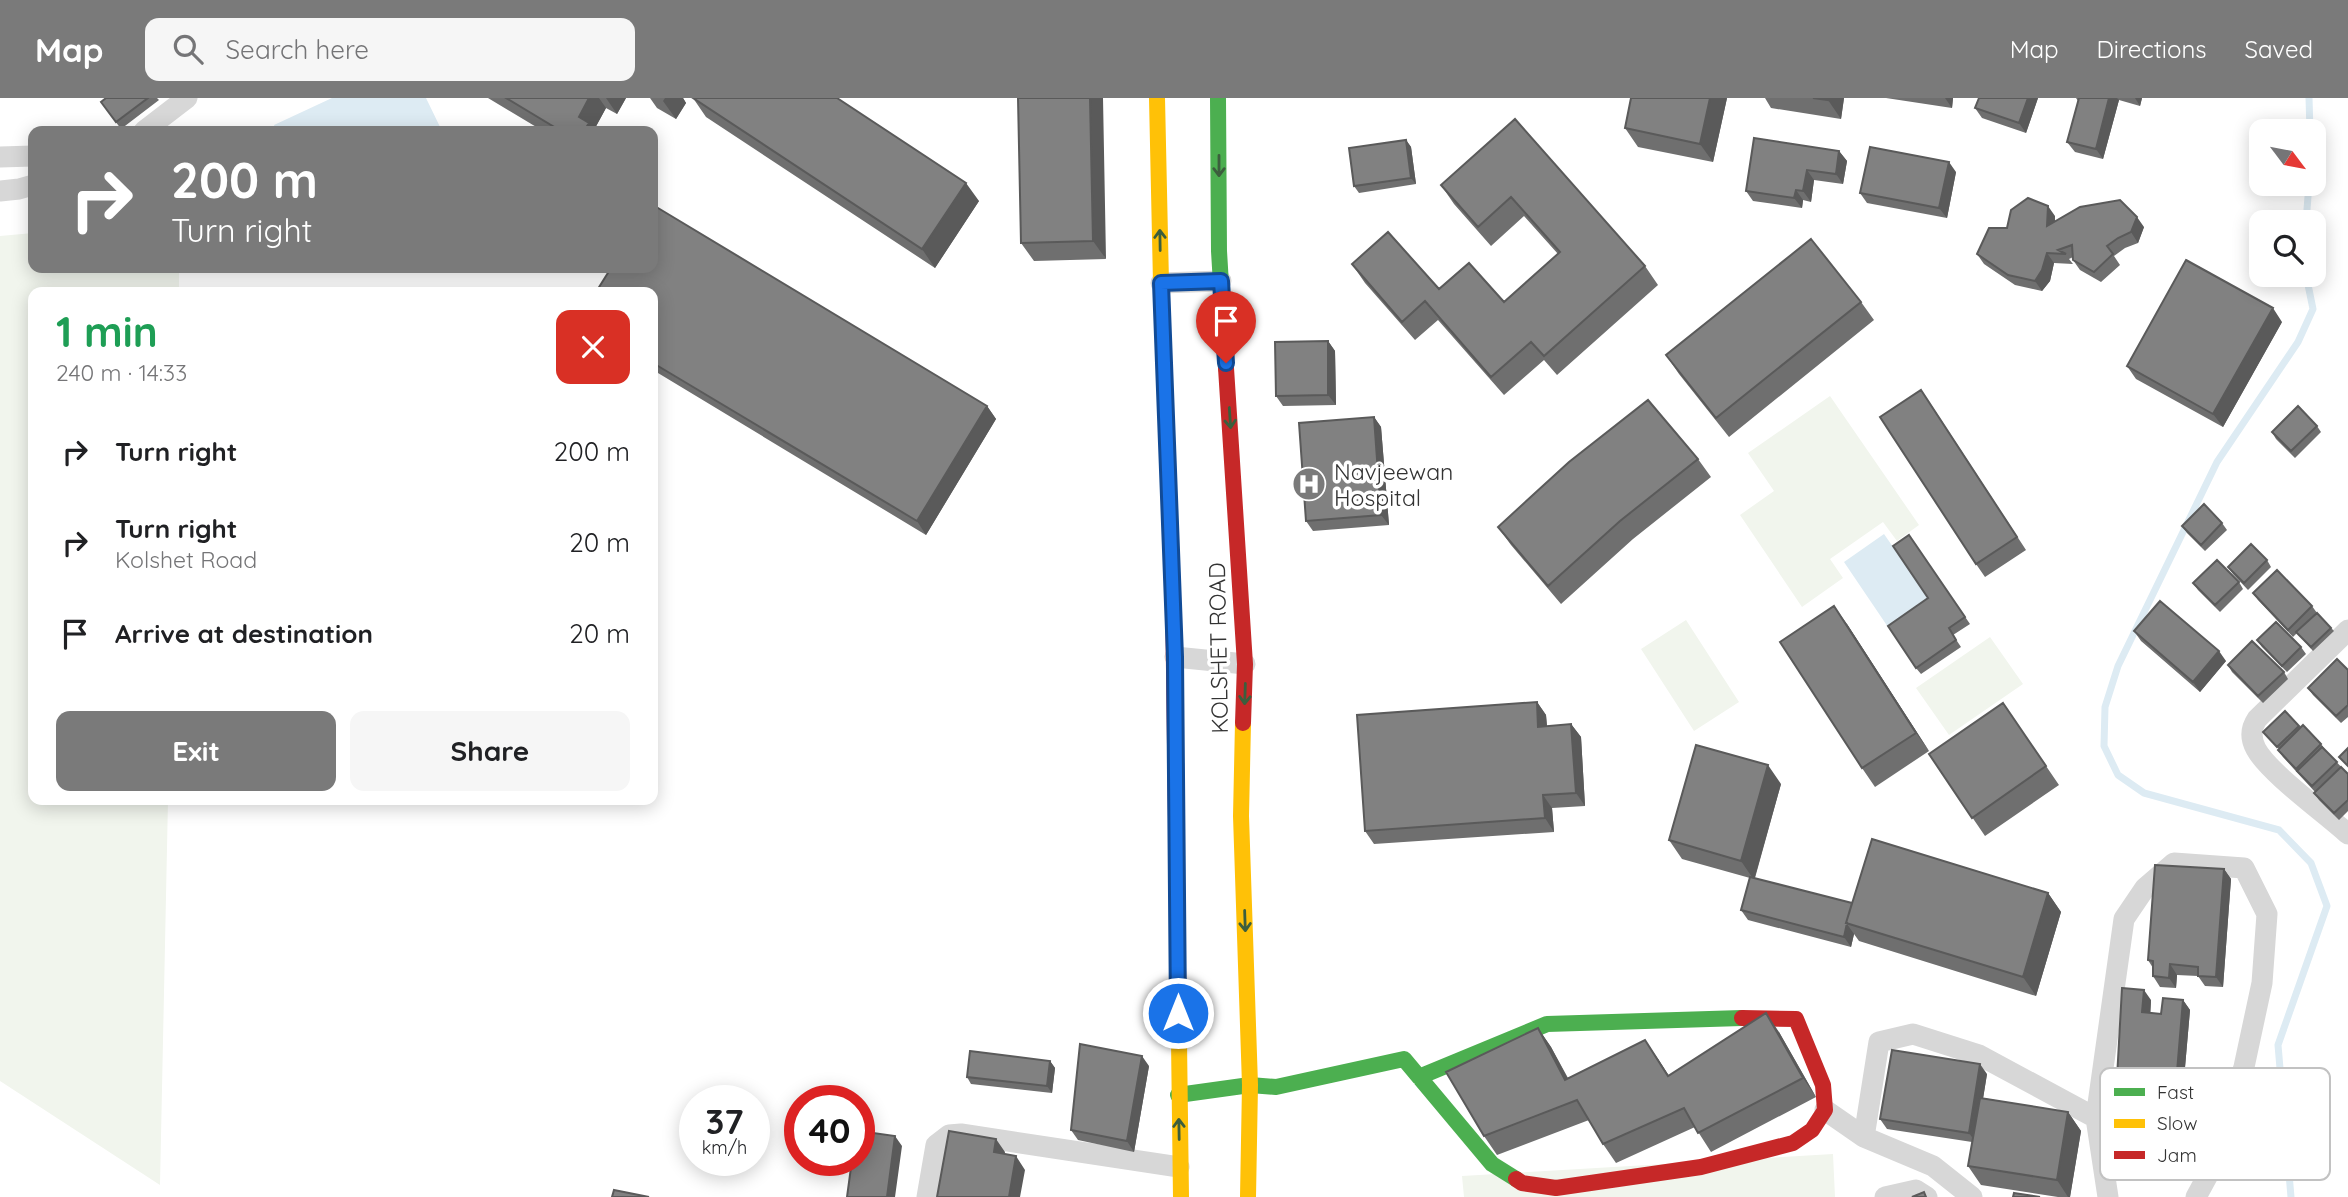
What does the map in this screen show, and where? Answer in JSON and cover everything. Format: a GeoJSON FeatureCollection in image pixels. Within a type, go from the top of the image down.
{"type":"FeatureCollection","features":[{"type":"Feature","properties":{"kind":"street"},"geometry":{"type":"LineString","coordinates":[[151,126],[187,98]]}},
{"type":"Feature","properties":{"kind":"street","name":"KOLSHET ROAD"},"geometry":{"type":"LineString","coordinates":[[1157,98],[1175,657],[1181,1197]]}},
{"type":"Feature","properties":{"kind":"street","name":"KOLSHET ROAD"},"geometry":{"type":"LineString","coordinates":[[1218,98],[1221,281],[1245,664],[1241,816],[1250,1085],[1248,1197]]}},
{"type":"Feature","properties":{"kind":"street"},"geometry":{"type":"LineString","coordinates":[[0,157],[28,156]]}},
{"type":"Feature","properties":{"kind":"street"},"geometry":{"type":"LineString","coordinates":[[0,191],[28,186]]}},
{"type":"Feature","properties":{"kind":"street"},"geometry":{"type":"LineString","coordinates":[[1161,283],[1221,281]]}},
{"type":"Feature","properties":{"kind":"street"},"geometry":{"type":"LineString","coordinates":[[2348,630],[2257,719],[2251,732],[2254,747],[2264,762],[2348,834]]}},
{"type":"Feature","properties":{"kind":"street"},"geometry":{"type":"LineString","coordinates":[[1175,657],[1245,664]]}},
{"type":"Feature","properties":{"kind":"street"},"geometry":{"type":"LineString","coordinates":[[2103,1068],[2124,919],[2145,888],[2174,863],[2244,868],[2267,914],[2262,983],[2244,1068]]}},
{"type":"Feature","properties":{"kind":"street"},"geometry":{"type":"LineString","coordinates":[[1178,1095],[1250,1085],[1276,1087],[1404,1059],[1419,1077],[1492,1164],[1522,1183],[1556,1188],[1701,1167],[1793,1143],[1812,1130],[1825,1110],[1823,1085],[1796,1019],[1731,1018],[1547,1024],[1419,1077]]}},
{"type":"Feature","properties":{"kind":"street"},"geometry":{"type":"LineString","coordinates":[[1864,1137],[1879,1042],[1913,1034],[1979,1055],[2100,1119]]}},
{"type":"Feature","properties":{"kind":"street"},"geometry":{"type":"LineString","coordinates":[[2100,1090],[2096,1118],[2100,1144]]}},
{"type":"Feature","properties":{"kind":"street"},"geometry":{"type":"LineString","coordinates":[[1825,1110],[1864,1137],[1933,1166],[1972,1197]]}},
{"type":"Feature","properties":{"kind":"street"},"geometry":{"type":"LineString","coordinates":[[927,1197],[936,1145],[949,1135],[961,1134],[1180,1167]]}},
{"type":"Feature","properties":{"kind":"street"},"geometry":{"type":"LineString","coordinates":[[1885,1197],[1916,1190],[1927,1197]]}},
{"type":"Feature","properties":{"kind":"shaded area"},"geometry":{"type":"Polygon","coordinates":[[[332,98],[426,98],[440,126],[274,126],[332,98]]]}},
{"type":"Feature","properties":{"kind":"shaded area"},"geometry":{"type":"Polygon","coordinates":[[[28,233],[28,273],[179,273],[179,287],[28,287],[28,805],[168,805],[160,1185],[0,1081],[0,236],[28,233]]]}},
{"type":"Feature","properties":{"kind":"shaded area"},"geometry":{"type":"Polygon","coordinates":[[[1830,396],[1919,525],[1897,541],[1883,522],[1830,559],[1843,578],[1802,607],[1740,515],[1774,491],[1748,453],[1830,396]]]}},
{"type":"Feature","properties":{"kind":"shaded area"},"geometry":{"type":"Polygon","coordinates":[[[1884,534],[1933,604],[1892,633],[1844,562],[1884,534]]]}},
{"type":"Feature","properties":{"kind":"shaded area"},"geometry":{"type":"Polygon","coordinates":[[[1686,620],[1739,702],[1694,731],[1641,649],[1686,620]]]}},
{"type":"Feature","properties":{"kind":"shaded area"},"geometry":{"type":"Polygon","coordinates":[[[1990,637],[2023,684],[1949,735],[1916,688],[1990,637]]]}},
{"type":"Feature","properties":{"kind":"shaded area"},"geometry":{"type":"Polygon","coordinates":[[[1833,1154],[1835,1197],[1464,1197],[1462,1176],[1833,1154]]]}},
{"type":"Feature","properties":{"kind":"building"},"geometry":{"type":"Polygon","coordinates":[[[106,98],[148,98],[116,122],[101,102],[106,98]]]}},
{"type":"Feature","properties":{"kind":"building"},"geometry":{"type":"Polygon","coordinates":[[[506,98],[589,98],[579,117],[589,123],[587,126],[553,126],[506,98]]]}},
{"type":"Feature","properties":{"kind":"building"},"geometry":{"type":"Polygon","coordinates":[[[693,98],[837,98],[966,183],[922,249],[693,98]]]}},
{"type":"Feature","properties":{"kind":"building"},"geometry":{"type":"Polygon","coordinates":[[[1018,98],[1090,98],[1093,241],[1021,243],[1018,98]]]}},
{"type":"Feature","properties":{"kind":"building"},"geometry":{"type":"Polygon","coordinates":[[[1631,98],[1710,98],[1700,144],[1625,128],[1631,98]]]}},
{"type":"Feature","properties":{"kind":"building"},"geometry":{"type":"Polygon","coordinates":[[[1979,98],[2028,98],[2019,123],[1975,108],[1979,98]]]}},
{"type":"Feature","properties":{"kind":"building"},"geometry":{"type":"Polygon","coordinates":[[[2079,98],[2109,98],[2096,149],[2067,142],[2079,98]]]}},
{"type":"Feature","properties":{"kind":"building"},"geometry":{"type":"Polygon","coordinates":[[[1515,119],[1645,266],[1544,356],[1531,342],[1491,377],[1425,301],[1402,322],[1352,264],[1388,232],[1439,289],[1469,263],[1504,302],[1560,252],[1511,197],[1478,227],[1441,185],[1515,119]]]}},
{"type":"Feature","properties":{"kind":"building"},"geometry":{"type":"Polygon","coordinates":[[[1754,138],[1839,151],[1836,174],[1807,170],[1803,191],[1796,190],[1794,198],[1746,191],[1754,138]]]}},
{"type":"Feature","properties":{"kind":"building"},"geometry":{"type":"Polygon","coordinates":[[[1406,140],[1411,178],[1354,186],[1349,148],[1406,140]]]}},
{"type":"Feature","properties":{"kind":"building"},"geometry":{"type":"Polygon","coordinates":[[[1870,147],[1949,162],[1939,208],[1860,193],[1870,147]]]}},
{"type":"Feature","properties":{"kind":"building"},"geometry":{"type":"Polygon","coordinates":[[[2028,198],[2048,206],[2047,226],[2080,207],[2120,200],[2137,217],[2131,232],[2107,246],[2113,254],[2094,272],[2073,260],[2072,245],[2058,250],[2066,254],[2047,253],[2042,270],[2035,281],[2008,275],[1977,254],[1989,228],[2007,228],[2011,210],[2028,198]]]}},
{"type":"Feature","properties":{"kind":"building"},"geometry":{"type":"Polygon","coordinates":[[[658,208],[987,406],[917,521],[658,366],[658,287],[599,287],[608,273],[658,273],[658,208]]]}},
{"type":"Feature","properties":{"kind":"building"},"geometry":{"type":"Polygon","coordinates":[[[1811,239],[1861,302],[1716,418],[1666,355],[1811,239]]]}},
{"type":"Feature","properties":{"kind":"building"},"geometry":{"type":"Polygon","coordinates":[[[2186,260],[2273,308],[2213,414],[2127,366],[2186,260]]]}},
{"type":"Feature","properties":{"kind":"building"},"geometry":{"type":"Polygon","coordinates":[[[1328,341],[1328,395],[1276,396],[1275,342],[1328,341]]]}},
{"type":"Feature","properties":{"kind":"building"},"geometry":{"type":"Polygon","coordinates":[[[1921,390],[2017,537],[1976,564],[1880,417],[1921,390]]]}},
{"type":"Feature","properties":{"kind":"building"},"geometry":{"type":"Polygon","coordinates":[[[1648,400],[1698,459],[1620,521],[1548,586],[1498,527],[1569,462],[1648,400]]]}},
{"type":"Feature","properties":{"kind":"building"},"geometry":{"type":"Polygon","coordinates":[[[2298,406],[2317,426],[2291,451],[2272,432],[2298,406]]]}},
{"type":"Feature","properties":{"kind":"building"},"geometry":{"type":"Polygon","coordinates":[[[1374,417],[1381,515],[1306,521],[1299,423],[1374,417]]]}},
{"type":"Feature","properties":{"kind":"building"},"geometry":{"type":"Polygon","coordinates":[[[2204,504],[2222,523],[2201,545],[2182,526],[2204,504]]]}},
{"type":"Feature","properties":{"kind":"building"},"geometry":{"type":"Polygon","coordinates":[[[1909,535],[1965,617],[1949,628],[1956,640],[1916,668],[1888,626],[1928,598],[1893,546],[1909,535]]]}},
{"type":"Feature","properties":{"kind":"building"},"geometry":{"type":"Polygon","coordinates":[[[2251,544],[2267,560],[2244,583],[2228,567],[2251,544]]]}},
{"type":"Feature","properties":{"kind":"building"},"geometry":{"type":"Polygon","coordinates":[[[2217,560],[2239,582],[2215,605],[2193,583],[2217,560]]]}},
{"type":"Feature","properties":{"kind":"building"},"geometry":{"type":"Polygon","coordinates":[[[2277,570],[2312,606],[2288,630],[2253,593],[2277,570]]]}},
{"type":"Feature","properties":{"kind":"building"},"geometry":{"type":"Polygon","coordinates":[[[2160,601],[2219,651],[2193,682],[2134,631],[2160,601]]]}},
{"type":"Feature","properties":{"kind":"building"},"geometry":{"type":"Polygon","coordinates":[[[1834,606],[1916,733],[1862,768],[1780,642],[1834,606]]]}},
{"type":"Feature","properties":{"kind":"building"},"geometry":{"type":"Polygon","coordinates":[[[2317,613],[2331,628],[2311,647],[2296,632],[2317,613]]]}},
{"type":"Feature","properties":{"kind":"building"},"geometry":{"type":"Polygon","coordinates":[[[2276,622],[2301,647],[2282,666],[2257,640],[2276,622]]]}},
{"type":"Feature","properties":{"kind":"building"},"geometry":{"type":"Polygon","coordinates":[[[2252,641],[2284,672],[2258,696],[2228,665],[2252,641]]]}},
{"type":"Feature","properties":{"kind":"building"},"geometry":{"type":"Polygon","coordinates":[[[2337,659],[2348,670],[2348,705],[2336,716],[2308,688],[2337,659]]]}},
{"type":"Feature","properties":{"kind":"building"},"geometry":{"type":"Polygon","coordinates":[[[1537,702],[1538,727],[1571,724],[1576,793],[1543,795],[1545,818],[1365,831],[1357,715],[1537,702]]]}},
{"type":"Feature","properties":{"kind":"building"},"geometry":{"type":"Polygon","coordinates":[[[2003,703],[2046,766],[1972,818],[1929,754],[2003,703]]]}},
{"type":"Feature","properties":{"kind":"building"},"geometry":{"type":"Polygon","coordinates":[[[2285,711],[2299,726],[2277,747],[2263,732],[2285,711]]]}},
{"type":"Feature","properties":{"kind":"building"},"geometry":{"type":"Polygon","coordinates":[[[2303,725],[2321,744],[2296,769],[2278,750],[2303,725]]]}},
{"type":"Feature","properties":{"kind":"building"},"geometry":{"type":"Polygon","coordinates":[[[1696,745],[1768,765],[1741,861],[1669,840],[1696,745]]]}},
{"type":"Feature","properties":{"kind":"building"},"geometry":{"type":"Polygon","coordinates":[[[2322,747],[2337,762],[2312,786],[2297,771],[2322,747]]]}},
{"type":"Feature","properties":{"kind":"building"},"geometry":{"type":"Polygon","coordinates":[[[2348,748],[2348,766],[2339,757],[2348,748]]]}},
{"type":"Feature","properties":{"kind":"building"},"geometry":{"type":"Polygon","coordinates":[[[2341,767],[2348,774],[2348,800],[2334,813],[2314,793],[2341,767]]]}},
{"type":"Feature","properties":{"kind":"building"},"geometry":{"type":"Polygon","coordinates":[[[1872,839],[2048,893],[2023,977],[1846,923],[1872,839]]]}},
{"type":"Feature","properties":{"kind":"building"},"geometry":{"type":"Polygon","coordinates":[[[2155,865],[2224,869],[2216,977],[2198,976],[2198,967],[2170,964],[2169,978],[2153,976],[2153,961],[2148,960],[2155,865]]]}},
{"type":"Feature","properties":{"kind":"building"},"geometry":{"type":"Polygon","coordinates":[[[1750,877],[1852,903],[1844,937],[1741,910],[1750,877]]]}},
{"type":"Feature","properties":{"kind":"building"},"geometry":{"type":"Polygon","coordinates":[[[2122,988],[2144,990],[2142,1012],[2161,1014],[2163,998],[2183,1000],[2177,1068],[2118,1068],[2122,988]]]}},
{"type":"Feature","properties":{"kind":"building"},"geometry":{"type":"Polygon","coordinates":[[[1766,1013],[1803,1078],[1698,1133],[1684,1108],[1603,1144],[1577,1100],[1484,1136],[1446,1072],[1538,1028],[1565,1080],[1645,1040],[1668,1076],[1766,1013]]]}},
{"type":"Feature","properties":{"kind":"building"},"geometry":{"type":"Polygon","coordinates":[[[1080,1044],[1142,1056],[1127,1141],[1071,1130],[1080,1044]]]}},
{"type":"Feature","properties":{"kind":"building"},"geometry":{"type":"Polygon","coordinates":[[[1892,1050],[1980,1064],[1969,1133],[1880,1119],[1892,1050]]]}},
{"type":"Feature","properties":{"kind":"building"},"geometry":{"type":"Polygon","coordinates":[[[970,1051],[1050,1061],[1047,1086],[967,1077],[970,1051]]]}},
{"type":"Feature","properties":{"kind":"building"},"geometry":{"type":"Polygon","coordinates":[[[1980,1098],[2068,1112],[2057,1180],[1968,1166],[1980,1098]]]}},
{"type":"Feature","properties":{"kind":"building"},"geometry":{"type":"Polygon","coordinates":[[[949,1131],[996,1139],[994,1152],[1016,1156],[1009,1197],[937,1197],[949,1131]]]}},
{"type":"Feature","properties":{"kind":"building"},"geometry":{"type":"Polygon","coordinates":[[[875,1133],[895,1136],[887,1197],[847,1197],[850,1176],[875,1176],[875,1133]]]}},
{"type":"Feature","properties":{"kind":"building"},"geometry":{"type":"Polygon","coordinates":[[[614,1190],[649,1197],[612,1197],[614,1190]]]}},
{"type":"Feature","properties":{"kind":"building"},"geometry":{"type":"Polygon","coordinates":[[[1924,1192],[1926,1197],[1912,1197],[1924,1192]]]}},
{"type":"Feature","properties":{"kind":"building"},"geometry":{"type":"Polygon","coordinates":[[[2014,1193],[2040,1197],[2013,1197],[2014,1193]]]}},
{"type":"Feature","properties":{"kind":"waterway"},"geometry":{"type":"LineString","coordinates":[[2309,98],[2310,119]]}},
{"type":"Feature","properties":{"kind":"waterway"},"geometry":{"type":"LineString","coordinates":[[2307,210],[2308,196]]}},
{"type":"Feature","properties":{"kind":"waterway"},"geometry":{"type":"LineString","coordinates":[[2280,1068],[2278,1045],[2327,906],[2311,863],[2279,830],[2144,793],[2118,775],[2104,746],[2105,707],[2118,666],[2217,462],[2298,342],[2313,309],[2308,287]]}},
{"type":"Feature","properties":{"kind":"waterway"},"geometry":{"type":"LineString","coordinates":[[2290,1180],[2291,1197]]}},
{"type":"Feature","properties":{"kind":"traffic: fast"},"geometry":{"type":"LineString","coordinates":[[1218,98],[1219,251],[1226,368]]}},
{"type":"Feature","properties":{"kind":"traffic: fast"},"geometry":{"type":"LineString","coordinates":[[1419,1077],[1547,1024],[1742,1018]]}},
{"type":"Feature","properties":{"kind":"traffic: fast"},"geometry":{"type":"LineString","coordinates":[[1178,1095],[1250,1085],[1276,1087],[1404,1059],[1492,1164],[1516,1179]]}},
{"type":"Feature","properties":{"kind":"traffic: slow"},"geometry":{"type":"LineString","coordinates":[[1157,98],[1173,596]]}},
{"type":"Feature","properties":{"kind":"traffic: slow"},"geometry":{"type":"LineString","coordinates":[[1243,723],[1241,816],[1250,1085],[1248,1197]]}},
{"type":"Feature","properties":{"kind":"traffic: slow"},"geometry":{"type":"LineString","coordinates":[[1179,1041],[1181,1197]]}},
{"type":"Feature","properties":{"kind":"traffic: jam"},"geometry":{"type":"LineString","coordinates":[[1226,368],[1245,664],[1243,723]]}},
{"type":"Feature","properties":{"kind":"traffic: jam"},"geometry":{"type":"LineString","coordinates":[[1173,596],[1179,1041]]}},
{"type":"Feature","properties":{"kind":"traffic: jam"},"geometry":{"type":"LineString","coordinates":[[1516,1179],[1522,1183],[1556,1188],[1701,1167],[1793,1143],[1812,1130],[1825,1110],[1823,1085],[1796,1019],[1742,1018]]}},
{"type":"Feature","properties":{"kind":"place","name":"Navjeewan Hospital"},"geometry":{"type":"Point","coordinates":[1309,484]}},
{"type":"Feature","properties":{"kind":"route"},"geometry":{"type":"LineString","coordinates":[[1178,1013],[1175,657],[1161,283],[1221,281],[1226,363]]}}]}
